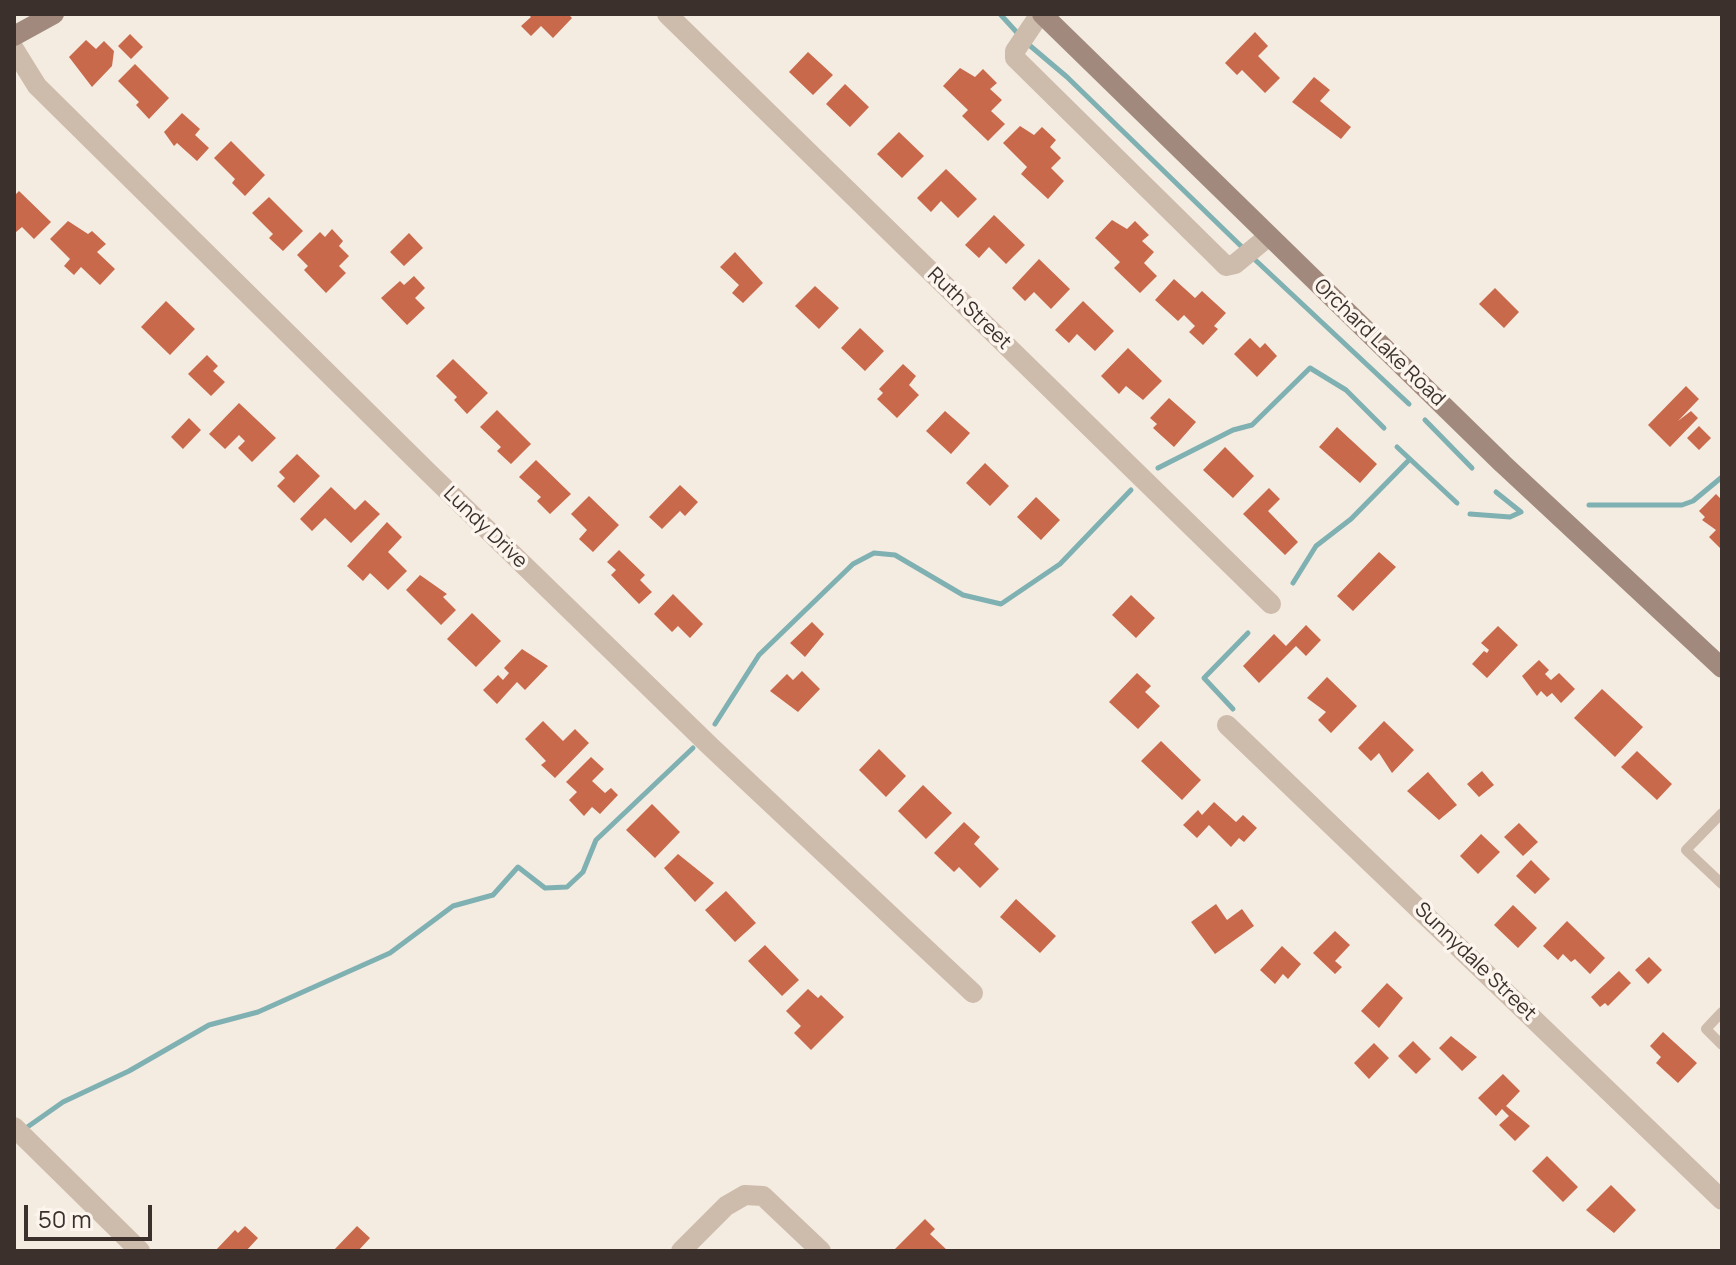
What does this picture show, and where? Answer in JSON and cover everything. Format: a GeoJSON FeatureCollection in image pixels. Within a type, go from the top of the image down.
{"type":"FeatureCollection","features":[{"type":"Feature","properties":{"kind":"main road"},"geometry":{"type":"LineString","coordinates":[[14,36],[54,14]]}},
{"type":"Feature","properties":{"kind":"main road","name":"Orchard Lake Road"},"geometry":{"type":"LineString","coordinates":[[1041,14],[1503,464],[1722,668]]}},
{"type":"Feature","properties":{"kind":"street","name":"Ruth Street"},"geometry":{"type":"LineString","coordinates":[[667,14],[1271,604]]}},
{"type":"Feature","properties":{"kind":"street"},"geometry":{"type":"LineString","coordinates":[[1041,14],[1015,51],[1015,58],[1226,266],[1235,264],[1269,236]]}},
{"type":"Feature","properties":{"kind":"street","name":"Lundy Drive"},"geometry":{"type":"LineString","coordinates":[[14,49],[37,86],[418,463],[711,747],[973,993]]}},
{"type":"Feature","properties":{"kind":"street","name":"Sunnydale Street"},"geometry":{"type":"LineString","coordinates":[[1227,725],[1722,1200]]}},
{"type":"Feature","properties":{"kind":"street"},"geometry":{"type":"LineString","coordinates":[[14,1127],[140,1251]]}},
{"type":"Feature","properties":{"kind":"street"},"geometry":{"type":"LineString","coordinates":[[681,1251],[726,1206],[745,1195],[763,1196],[821,1251]]}},
{"type":"Feature","properties":{"kind":"lane"},"geometry":{"type":"LineString","coordinates":[[1722,813],[1686,850],[1722,884]]}},
{"type":"Feature","properties":{"kind":"lane"},"geometry":{"type":"LineString","coordinates":[[1722,1012],[1706,1029],[1722,1045]]}},
{"type":"Feature","properties":{"kind":"building"},"geometry":{"type":"Polygon","coordinates":[[[528,14],[568,14],[572,18],[553,38],[541,26],[531,36],[521,26],[531,17],[528,14]]]}},
{"type":"Feature","properties":{"kind":"building"},"geometry":{"type":"Polygon","coordinates":[[[1255,32],[1268,46],[1258,56],[1280,78],[1265,93],[1242,70],[1237,75],[1225,63],[1255,32]]]}},
{"type":"Feature","properties":{"kind":"building"},"geometry":{"type":"Polygon","coordinates":[[[130,34],[143,47],[131,59],[118,46],[130,34]]]}},
{"type":"Feature","properties":{"kind":"building"},"geometry":{"type":"Polygon","coordinates":[[[86,40],[96,49],[104,41],[114,51],[112,66],[92,87],[69,57],[86,40]]]}},
{"type":"Feature","properties":{"kind":"building"},"geometry":{"type":"Polygon","coordinates":[[[808,52],[833,75],[813,95],[789,72],[808,52]]]}},
{"type":"Feature","properties":{"kind":"building"},"geometry":{"type":"Polygon","coordinates":[[[135,64],[169,98],[149,119],[136,105],[139,102],[118,81],[135,64]]]}},
{"type":"Feature","properties":{"kind":"building"},"geometry":{"type":"Polygon","coordinates":[[[960,68],[975,77],[983,69],[997,83],[990,89],[1002,100],[991,111],[1005,124],[988,141],[962,116],[968,110],[943,86],[960,68]]]}},
{"type":"Feature","properties":{"kind":"building"},"geometry":{"type":"Polygon","coordinates":[[[1314,77],[1330,90],[1320,101],[1351,127],[1341,139],[1292,102],[1314,77]]]}},
{"type":"Feature","properties":{"kind":"building"},"geometry":{"type":"Polygon","coordinates":[[[845,84],[869,107],[850,127],[826,104],[845,84]]]}},
{"type":"Feature","properties":{"kind":"building"},"geometry":{"type":"Polygon","coordinates":[[[182,113],[200,129],[195,135],[209,148],[197,161],[177,143],[174,146],[164,132],[182,113]]]}},
{"type":"Feature","properties":{"kind":"building"},"geometry":{"type":"Polygon","coordinates":[[[1020,126],[1034,135],[1042,127],[1056,140],[1050,147],[1061,158],[1051,168],[1064,181],[1048,199],[1021,174],[1027,167],[1003,143],[1020,126]]]}},
{"type":"Feature","properties":{"kind":"building"},"geometry":{"type":"Polygon","coordinates":[[[899,132],[924,156],[902,178],[877,154],[899,132]]]}},
{"type":"Feature","properties":{"kind":"building"},"geometry":{"type":"Polygon","coordinates":[[[231,141],[265,175],[245,196],[232,183],[235,179],[214,158],[231,141]]]}},
{"type":"Feature","properties":{"kind":"building"},"geometry":{"type":"Polygon","coordinates":[[[946,169],[977,199],[958,218],[941,201],[931,212],[917,198],[946,169]]]}},
{"type":"Feature","properties":{"kind":"building"},"geometry":{"type":"Polygon","coordinates":[[[19,191],[51,222],[34,239],[22,227],[16,232],[14,230],[14,196],[19,191]]]}},
{"type":"Feature","properties":{"kind":"building"},"geometry":{"type":"Polygon","coordinates":[[[269,197],[303,231],[283,251],[269,238],[273,234],[252,213],[269,197]]]}},
{"type":"Feature","properties":{"kind":"building"},"geometry":{"type":"Polygon","coordinates":[[[994,215],[1025,245],[1006,264],[989,247],[979,258],[965,245],[994,215]]]}},
{"type":"Feature","properties":{"kind":"building"},"geometry":{"type":"Polygon","coordinates":[[[1112,220],[1127,229],[1135,221],[1149,235],[1142,241],[1154,252],[1144,263],[1157,276],[1140,293],[1114,268],[1120,262],[1095,238],[1112,220]]]}},
{"type":"Feature","properties":{"kind":"building"},"geometry":{"type":"Polygon","coordinates":[[[68,221],[88,234],[92,231],[106,244],[97,252],[115,269],[100,285],[81,267],[74,275],[64,266],[70,259],[50,239],[68,221]]]}},
{"type":"Feature","properties":{"kind":"building"},"geometry":{"type":"Polygon","coordinates":[[[332,229],[343,241],[339,246],[349,256],[339,266],[346,273],[326,293],[304,270],[308,266],[297,255],[320,232],[325,237],[332,229]]]}},
{"type":"Feature","properties":{"kind":"building"},"geometry":{"type":"Polygon","coordinates":[[[409,233],[423,248],[404,266],[390,252],[409,233]]]}},
{"type":"Feature","properties":{"kind":"building"},"geometry":{"type":"Polygon","coordinates":[[[735,252],[763,283],[743,303],[732,293],[739,285],[720,267],[735,252]]]}},
{"type":"Feature","properties":{"kind":"building"},"geometry":{"type":"Polygon","coordinates":[[[1039,259],[1070,289],[1051,309],[1034,292],[1025,301],[1012,288],[1039,259]]]}},
{"type":"Feature","properties":{"kind":"building"},"geometry":{"type":"Polygon","coordinates":[[[414,276],[425,288],[415,298],[425,308],[407,325],[381,298],[400,281],[404,285],[414,276]]]}},
{"type":"Feature","properties":{"kind":"building"},"geometry":{"type":"Polygon","coordinates":[[[1174,279],[1195,298],[1202,291],[1226,313],[1214,326],[1218,329],[1203,345],[1189,332],[1195,326],[1184,315],[1178,321],[1155,300],[1174,279]]]}},
{"type":"Feature","properties":{"kind":"building"},"geometry":{"type":"Polygon","coordinates":[[[815,286],[839,308],[819,329],[795,306],[815,286]]]}},
{"type":"Feature","properties":{"kind":"building"},"geometry":{"type":"Polygon","coordinates":[[[1495,288],[1519,312],[1504,328],[1479,304],[1495,288]]]}},
{"type":"Feature","properties":{"kind":"building"},"geometry":{"type":"Polygon","coordinates":[[[166,301],[195,329],[170,355],[141,327],[166,301]]]}},
{"type":"Feature","properties":{"kind":"building"},"geometry":{"type":"Polygon","coordinates":[[[1083,301],[1114,331],[1095,351],[1077,334],[1069,343],[1055,330],[1083,301]]]}},
{"type":"Feature","properties":{"kind":"building"},"geometry":{"type":"Polygon","coordinates":[[[860,328],[884,351],[865,371],[841,348],[860,328]]]}},
{"type":"Feature","properties":{"kind":"building"},"geometry":{"type":"Polygon","coordinates":[[[1250,338],[1260,348],[1265,343],[1277,356],[1257,377],[1234,354],[1250,338]]]}},
{"type":"Feature","properties":{"kind":"building"},"geometry":{"type":"Polygon","coordinates":[[[1128,348],[1162,381],[1143,400],[1126,386],[1119,394],[1101,376],[1128,348]]]}},
{"type":"Feature","properties":{"kind":"building"},"geometry":{"type":"Polygon","coordinates":[[[207,355],[218,366],[213,371],[225,382],[211,396],[188,374],[207,355]]]}},
{"type":"Feature","properties":{"kind":"building"},"geometry":{"type":"Polygon","coordinates":[[[453,359],[488,393],[467,414],[454,400],[457,397],[436,376],[453,359]]]}},
{"type":"Feature","properties":{"kind":"building"},"geometry":{"type":"Polygon","coordinates":[[[903,364],[916,376],[909,385],[919,395],[897,418],[877,399],[883,393],[879,389],[903,364]]]}},
{"type":"Feature","properties":{"kind":"building"},"geometry":{"type":"Polygon","coordinates":[[[1686,386],[1699,399],[1678,421],[1691,411],[1698,418],[1670,447],[1648,425],[1686,386]]]}},
{"type":"Feature","properties":{"kind":"building"},"geometry":{"type":"Polygon","coordinates":[[[1169,398],[1196,422],[1174,447],[1153,428],[1157,424],[1150,418],[1169,398]]]}},
{"type":"Feature","properties":{"kind":"building"},"geometry":{"type":"Polygon","coordinates":[[[239,403],[276,438],[252,462],[238,448],[245,441],[239,435],[225,449],[209,434],[239,403]]]}},
{"type":"Feature","properties":{"kind":"building"},"geometry":{"type":"Polygon","coordinates":[[[497,410],[531,444],[511,464],[497,451],[501,447],[480,427],[497,410]]]}},
{"type":"Feature","properties":{"kind":"building"},"geometry":{"type":"Polygon","coordinates":[[[945,411],[970,433],[951,454],[926,431],[945,411]]]}},
{"type":"Feature","properties":{"kind":"building"},"geometry":{"type":"Polygon","coordinates":[[[189,418],[201,430],[183,449],[171,437],[189,418]]]}},
{"type":"Feature","properties":{"kind":"building"},"geometry":{"type":"Polygon","coordinates":[[[1699,426],[1711,438],[1699,450],[1687,438],[1699,426]]]}},
{"type":"Feature","properties":{"kind":"building"},"geometry":{"type":"Polygon","coordinates":[[[1337,427],[1377,464],[1360,483],[1319,447],[1337,427]]]}},
{"type":"Feature","properties":{"kind":"building"},"geometry":{"type":"Polygon","coordinates":[[[1225,447],[1254,476],[1233,498],[1203,470],[1225,447]]]}},
{"type":"Feature","properties":{"kind":"building"},"geometry":{"type":"Polygon","coordinates":[[[297,454],[320,476],[294,503],[277,486],[285,478],[279,472],[297,454]]]}},
{"type":"Feature","properties":{"kind":"building"},"geometry":{"type":"Polygon","coordinates":[[[536,460],[571,494],[550,514],[537,501],[541,497],[519,477],[536,460]]]}},
{"type":"Feature","properties":{"kind":"building"},"geometry":{"type":"Polygon","coordinates":[[[985,463],[1009,486],[990,506],[966,483],[985,463]]]}},
{"type":"Feature","properties":{"kind":"building"},"geometry":{"type":"Polygon","coordinates":[[[680,485],[698,502],[685,516],[680,511],[662,529],[649,517],[680,485]]]}},
{"type":"Feature","properties":{"kind":"building"},"geometry":{"type":"Polygon","coordinates":[[[331,487],[355,510],[365,500],[380,514],[351,543],[325,518],[312,531],[300,519],[331,487]]]}},
{"type":"Feature","properties":{"kind":"building"},"geometry":{"type":"Polygon","coordinates":[[[1269,488],[1280,499],[1268,511],[1298,542],[1285,555],[1243,514],[1269,488]]]}},
{"type":"Feature","properties":{"kind":"building"},"geometry":{"type":"Polygon","coordinates":[[[1716,494],[1722,500],[1722,550],[1709,537],[1716,530],[1702,520],[1705,517],[1699,511],[1716,494]]]}},
{"type":"Feature","properties":{"kind":"building"},"geometry":{"type":"Polygon","coordinates":[[[589,496],[619,525],[593,552],[579,539],[587,530],[571,514],[589,496]]]}},
{"type":"Feature","properties":{"kind":"building"},"geometry":{"type":"Polygon","coordinates":[[[1036,497],[1060,520],[1041,540],[1017,517],[1036,497]]]}},
{"type":"Feature","properties":{"kind":"building"},"geometry":{"type":"Polygon","coordinates":[[[387,522],[402,537],[388,552],[407,571],[388,590],[370,573],[363,581],[347,566],[387,522]]]}},
{"type":"Feature","properties":{"kind":"building"},"geometry":{"type":"Polygon","coordinates":[[[619,550],[645,575],[640,580],[652,592],[639,604],[611,575],[616,570],[607,562],[619,550]]]}},
{"type":"Feature","properties":{"kind":"building"},"geometry":{"type":"Polygon","coordinates":[[[1379,552],[1396,567],[1353,611],[1337,596],[1379,552]]]}},
{"type":"Feature","properties":{"kind":"building"},"geometry":{"type":"Polygon","coordinates":[[[420,575],[447,594],[443,597],[456,610],[441,625],[406,590],[420,575]]]}},
{"type":"Feature","properties":{"kind":"building"},"geometry":{"type":"Polygon","coordinates":[[[673,594],[703,624],[690,638],[678,626],[672,632],[654,614],[673,594]]]}},
{"type":"Feature","properties":{"kind":"building"},"geometry":{"type":"Polygon","coordinates":[[[1131,595],[1155,618],[1136,638],[1112,615],[1131,595]]]}},
{"type":"Feature","properties":{"kind":"building"},"geometry":{"type":"Polygon","coordinates":[[[472,613],[501,641],[476,667],[447,639],[472,613]]]}},
{"type":"Feature","properties":{"kind":"building"},"geometry":{"type":"Polygon","coordinates":[[[812,622],[824,634],[805,657],[790,643],[812,622]]]}},
{"type":"Feature","properties":{"kind":"building"},"geometry":{"type":"Polygon","coordinates":[[[1306,625],[1321,640],[1306,656],[1296,646],[1259,683],[1243,666],[1274,634],[1286,646],[1306,625]]]}},
{"type":"Feature","properties":{"kind":"building"},"geometry":{"type":"Polygon","coordinates":[[[1498,626],[1518,645],[1487,678],[1472,664],[1484,651],[1487,653],[1489,650],[1481,643],[1498,626]]]}},
{"type":"Feature","properties":{"kind":"building"},"geometry":{"type":"Polygon","coordinates":[[[522,649],[548,666],[525,690],[517,682],[497,704],[483,690],[498,675],[503,680],[509,673],[504,668],[522,649]]]}},
{"type":"Feature","properties":{"kind":"building"},"geometry":{"type":"Polygon","coordinates":[[[1539,660],[1549,670],[1545,674],[1551,680],[1559,673],[1575,689],[1561,703],[1552,693],[1547,697],[1541,691],[1537,696],[1522,676],[1539,660]]]}},
{"type":"Feature","properties":{"kind":"building"},"geometry":{"type":"Polygon","coordinates":[[[802,671],[820,689],[798,712],[770,691],[787,674],[793,680],[802,671]]]}},
{"type":"Feature","properties":{"kind":"building"},"geometry":{"type":"Polygon","coordinates":[[[1137,673],[1151,686],[1145,692],[1160,706],[1138,729],[1109,702],[1137,673]]]}},
{"type":"Feature","properties":{"kind":"building"},"geometry":{"type":"Polygon","coordinates":[[[1327,677],[1357,706],[1331,733],[1318,720],[1326,712],[1307,698],[1327,677]]]}},
{"type":"Feature","properties":{"kind":"building"},"geometry":{"type":"Polygon","coordinates":[[[1602,689],[1643,727],[1615,757],[1574,718],[1602,689]]]}},
{"type":"Feature","properties":{"kind":"building"},"geometry":{"type":"Polygon","coordinates":[[[543,721],[563,741],[575,729],[589,743],[555,778],[541,765],[546,761],[525,739],[543,721]]]}},
{"type":"Feature","properties":{"kind":"building"},"geometry":{"type":"Polygon","coordinates":[[[1384,721],[1414,750],[1392,773],[1379,753],[1371,761],[1358,748],[1384,721]]]}},
{"type":"Feature","properties":{"kind":"building"},"geometry":{"type":"Polygon","coordinates":[[[1161,741],[1201,780],[1182,800],[1141,761],[1161,741]]]}},
{"type":"Feature","properties":{"kind":"building"},"geometry":{"type":"Polygon","coordinates":[[[879,749],[906,776],[886,797],[859,770],[879,749]]]}},
{"type":"Feature","properties":{"kind":"building"},"geometry":{"type":"Polygon","coordinates":[[[1637,751],[1672,784],[1657,800],[1621,767],[1637,751]]]}},
{"type":"Feature","properties":{"kind":"building"},"geometry":{"type":"Polygon","coordinates":[[[591,757],[604,769],[592,781],[605,793],[611,788],[618,795],[600,814],[592,807],[584,816],[569,800],[577,792],[566,782],[591,757]]]}},
{"type":"Feature","properties":{"kind":"building"},"geometry":{"type":"Polygon","coordinates":[[[1482,771],[1494,785],[1479,797],[1467,784],[1482,771]]]}},
{"type":"Feature","properties":{"kind":"building"},"geometry":{"type":"Polygon","coordinates":[[[1428,772],[1457,805],[1439,820],[1407,791],[1428,772]]]}},
{"type":"Feature","properties":{"kind":"building"},"geometry":{"type":"Polygon","coordinates":[[[923,785],[952,813],[926,839],[898,811],[923,785]]]}},
{"type":"Feature","properties":{"kind":"building"},"geometry":{"type":"Polygon","coordinates":[[[1214,802],[1236,822],[1243,815],[1257,828],[1244,842],[1239,838],[1231,847],[1209,825],[1197,838],[1183,825],[1198,810],[1202,815],[1214,802]]]}},
{"type":"Feature","properties":{"kind":"building"},"geometry":{"type":"Polygon","coordinates":[[[652,804],[680,832],[655,858],[626,830],[652,804]]]}},
{"type":"Feature","properties":{"kind":"building"},"geometry":{"type":"Polygon","coordinates":[[[964,822],[980,837],[974,844],[999,869],[980,888],[959,867],[954,872],[934,853],[964,822]]]}},
{"type":"Feature","properties":{"kind":"building"},"geometry":{"type":"Polygon","coordinates":[[[1519,823],[1538,842],[1523,856],[1504,837],[1519,823]]]}},
{"type":"Feature","properties":{"kind":"building"},"geometry":{"type":"Polygon","coordinates":[[[1481,834],[1500,852],[1478,874],[1460,856],[1481,834]]]}},
{"type":"Feature","properties":{"kind":"building"},"geometry":{"type":"Polygon","coordinates":[[[678,854],[714,883],[695,902],[664,868],[678,854]]]}},
{"type":"Feature","properties":{"kind":"building"},"geometry":{"type":"Polygon","coordinates":[[[1531,860],[1550,879],[1535,894],[1516,876],[1531,860]]]}},
{"type":"Feature","properties":{"kind":"building"},"geometry":{"type":"Polygon","coordinates":[[[726,891],[756,923],[735,942],[705,910],[726,891]]]}},
{"type":"Feature","properties":{"kind":"building"},"geometry":{"type":"Polygon","coordinates":[[[1016,899],[1056,936],[1040,953],[1000,917],[1016,899]]]}},
{"type":"Feature","properties":{"kind":"building"},"geometry":{"type":"Polygon","coordinates":[[[1216,904],[1227,920],[1242,909],[1254,926],[1215,954],[1191,922],[1216,904]]]}},
{"type":"Feature","properties":{"kind":"building"},"geometry":{"type":"Polygon","coordinates":[[[1513,905],[1537,928],[1518,948],[1494,925],[1513,905]]]}},
{"type":"Feature","properties":{"kind":"building"},"geometry":{"type":"Polygon","coordinates":[[[1567,921],[1605,958],[1590,974],[1575,959],[1571,962],[1563,954],[1558,960],[1543,946],[1567,921]]]}},
{"type":"Feature","properties":{"kind":"building"},"geometry":{"type":"Polygon","coordinates":[[[1335,931],[1350,945],[1335,961],[1342,967],[1335,974],[1313,953],[1335,931]]]}},
{"type":"Feature","properties":{"kind":"building"},"geometry":{"type":"Polygon","coordinates":[[[765,945],[799,980],[782,996],[748,961],[765,945]]]}},
{"type":"Feature","properties":{"kind":"building"},"geometry":{"type":"Polygon","coordinates":[[[1282,946],[1301,964],[1288,979],[1283,974],[1275,984],[1260,970],[1282,946]]]}},
{"type":"Feature","properties":{"kind":"building"},"geometry":{"type":"Polygon","coordinates":[[[1649,957],[1662,970],[1648,984],[1635,970],[1649,957]]]}},
{"type":"Feature","properties":{"kind":"building"},"geometry":{"type":"Polygon","coordinates":[[[1619,971],[1631,983],[1608,1006],[1605,1003],[1600,1007],[1591,997],[1619,971]]]}},
{"type":"Feature","properties":{"kind":"building"},"geometry":{"type":"Polygon","coordinates":[[[1387,983],[1403,998],[1379,1028],[1361,1011],[1387,983]]]}},
{"type":"Feature","properties":{"kind":"building"},"geometry":{"type":"Polygon","coordinates":[[[808,989],[818,998],[821,995],[844,1017],[811,1050],[794,1033],[801,1026],[786,1011],[808,989]]]}},
{"type":"Feature","properties":{"kind":"building"},"geometry":{"type":"Polygon","coordinates":[[[1663,1032],[1697,1063],[1678,1083],[1656,1063],[1661,1057],[1650,1046],[1663,1032]]]}},
{"type":"Feature","properties":{"kind":"building"},"geometry":{"type":"Polygon","coordinates":[[[1451,1036],[1477,1057],[1462,1071],[1439,1048],[1451,1036]]]}},
{"type":"Feature","properties":{"kind":"building"},"geometry":{"type":"Polygon","coordinates":[[[1413,1041],[1431,1059],[1416,1074],[1398,1056],[1413,1041]]]}},
{"type":"Feature","properties":{"kind":"building"},"geometry":{"type":"Polygon","coordinates":[[[1374,1043],[1389,1058],[1369,1079],[1354,1063],[1374,1043]]]}},
{"type":"Feature","properties":{"kind":"building"},"geometry":{"type":"Polygon","coordinates":[[[1503,1074],[1520,1091],[1506,1106],[1530,1126],[1515,1141],[1499,1125],[1509,1116],[1502,1109],[1496,1116],[1478,1098],[1503,1074]]]}},
{"type":"Feature","properties":{"kind":"building"},"geometry":{"type":"Polygon","coordinates":[[[1547,1156],[1578,1187],[1563,1202],[1532,1171],[1547,1156]]]}},
{"type":"Feature","properties":{"kind":"building"},"geometry":{"type":"Polygon","coordinates":[[[1611,1185],[1636,1210],[1614,1233],[1586,1210],[1611,1185]]]}},
{"type":"Feature","properties":{"kind":"building"},"geometry":{"type":"Polygon","coordinates":[[[925,1219],[935,1229],[930,1234],[948,1251],[893,1251],[925,1219]]]}},
{"type":"Feature","properties":{"kind":"building"},"geometry":{"type":"Polygon","coordinates":[[[245,1226],[258,1238],[246,1251],[215,1251],[235,1230],[238,1233],[245,1226]]]}},
{"type":"Feature","properties":{"kind":"building"},"geometry":{"type":"Polygon","coordinates":[[[357,1226],[370,1238],[358,1251],[333,1251],[357,1226]]]}},
{"type":"Feature","properties":{"kind":"waterway"},"geometry":{"type":"LineString","coordinates":[[1000,14],[1021,37]]}},
{"type":"Feature","properties":{"kind":"waterway"},"geometry":{"type":"LineString","coordinates":[[1028,44],[1067,77],[1244,249]]}},
{"type":"Feature","properties":{"kind":"waterway"},"geometry":{"type":"LineString","coordinates":[[1251,256],[1409,404]]}},
{"type":"Feature","properties":{"kind":"waterway"},"geometry":{"type":"LineString","coordinates":[[1158,468],[1233,430],[1252,425],[1310,368],[1346,390],[1384,428]]}},
{"type":"Feature","properties":{"kind":"waterway"},"geometry":{"type":"LineString","coordinates":[[1425,420],[1472,468]]}},
{"type":"Feature","properties":{"kind":"waterway"},"geometry":{"type":"LineString","coordinates":[[1397,447],[1457,503]]}},
{"type":"Feature","properties":{"kind":"waterway"},"geometry":{"type":"LineString","coordinates":[[1293,583],[1316,546],[1351,519],[1408,461]]}},
{"type":"Feature","properties":{"kind":"waterway"},"geometry":{"type":"LineString","coordinates":[[1589,505],[1682,505],[1693,501],[1722,477]]}},
{"type":"Feature","properties":{"kind":"waterway"},"geometry":{"type":"LineString","coordinates":[[715,724],[759,655],[853,564],[874,553],[895,555],[963,595],[1001,604],[1060,564],[1131,490]]}},
{"type":"Feature","properties":{"kind":"waterway"},"geometry":{"type":"LineString","coordinates":[[1470,514],[1510,517],[1521,512],[1496,492]]}},
{"type":"Feature","properties":{"kind":"waterway"},"geometry":{"type":"LineString","coordinates":[[1233,709],[1204,678],[1248,633]]}},
{"type":"Feature","properties":{"kind":"waterway"},"geometry":{"type":"LineString","coordinates":[[26,1128],[63,1102],[129,1071],[209,1025],[258,1012],[390,953],[453,906],[493,895],[518,867],[545,888],[567,887],[583,872],[596,840],[693,748]]}}]}
